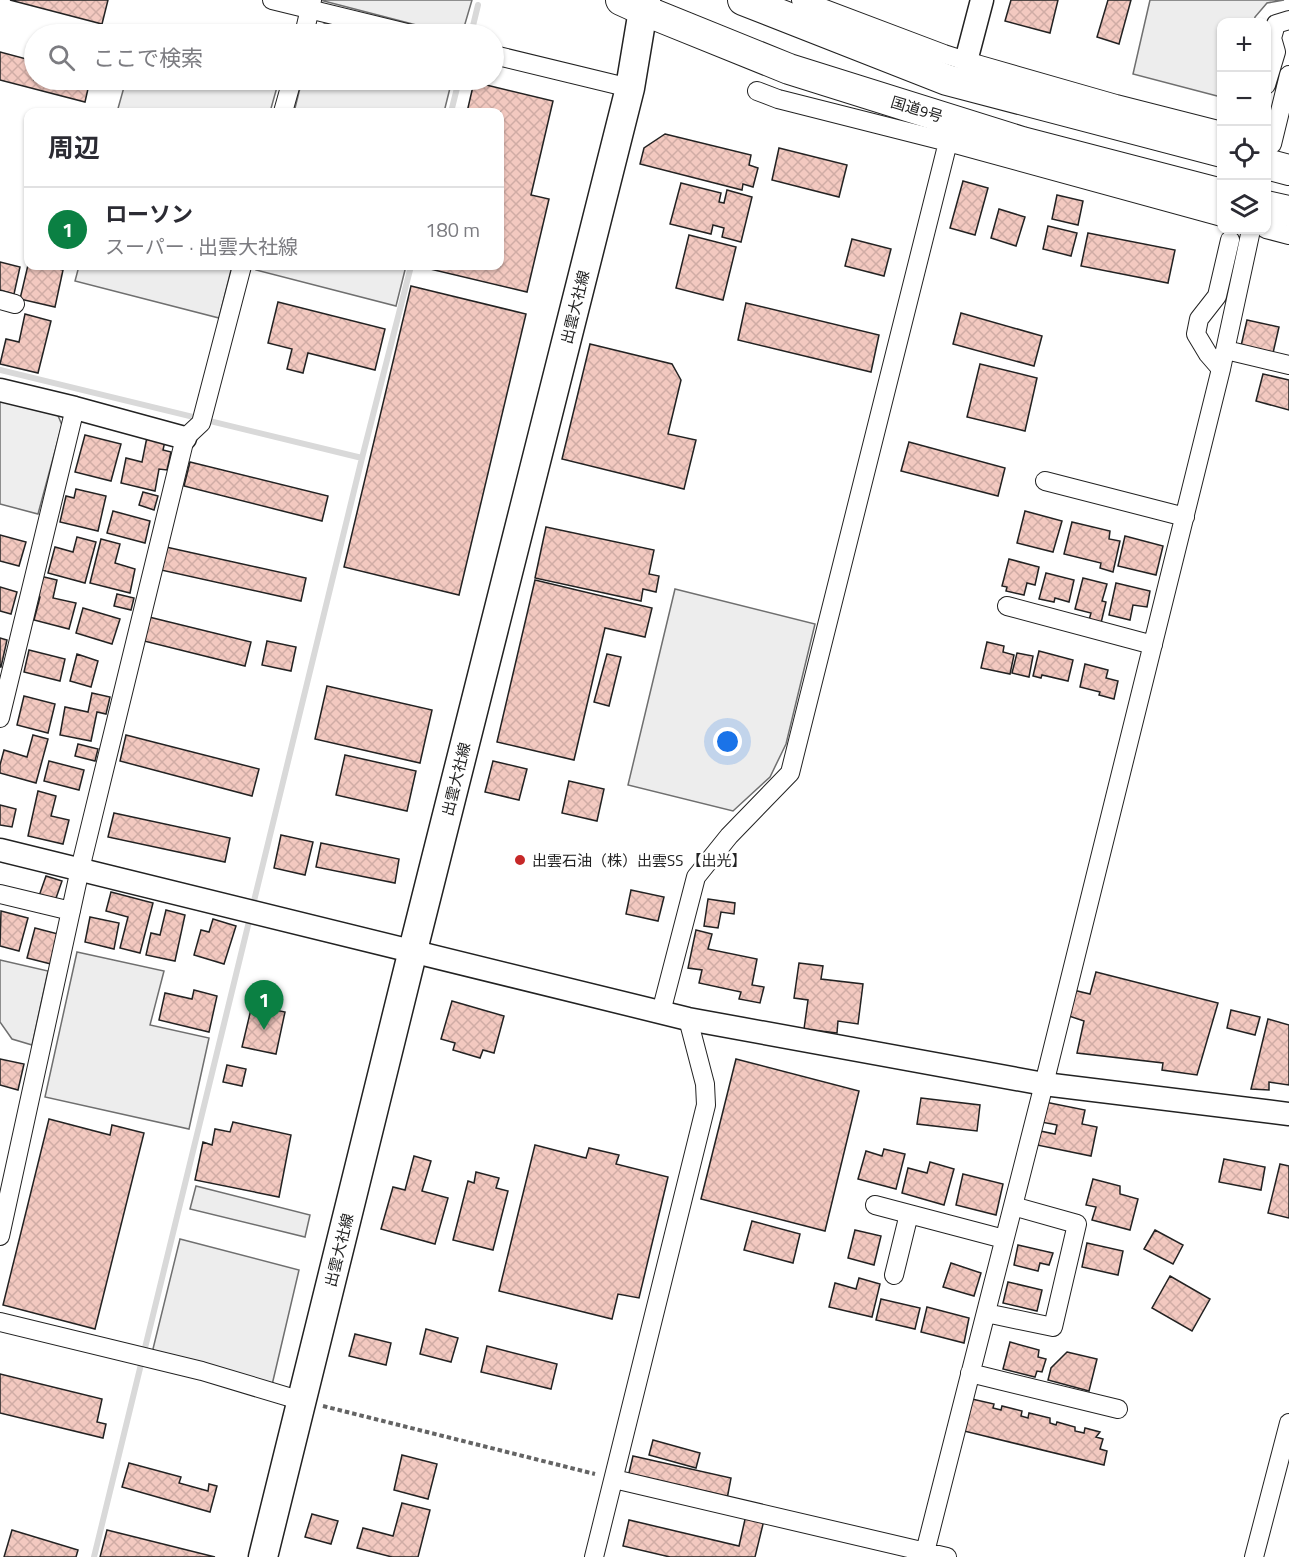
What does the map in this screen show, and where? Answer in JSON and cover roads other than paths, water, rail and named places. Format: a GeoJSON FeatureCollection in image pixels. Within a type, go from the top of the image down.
{"type":"FeatureCollection","features":[{"type":"Feature","properties":{"kind":"highway"},"geometry":{"type":"LineString","coordinates":[[754,1],[947,80],[1217,151]]}},
{"type":"Feature","properties":{"kind":"highway","name":"国道9号"},"geometry":{"type":"LineString","coordinates":[[636,4],[789,69],[1022,142],[1217,193]]}},
{"type":"Feature","properties":{"kind":"highway"},"geometry":{"type":"LineString","coordinates":[[1273,150],[1289,170]]}},
{"type":"Feature","properties":{"kind":"highway"},"geometry":{"type":"LineString","coordinates":[[1271,213],[1282,227]]}},
{"type":"Feature","properties":{"kind":"main road","name":"出雲大社線"},"geometry":{"type":"LineString","coordinates":[[263,1557],[630,88],[636,4]]}},
{"type":"Feature","properties":{"kind":"street"},"geometry":{"type":"LineString","coordinates":[[272,0],[311,5],[377,24]]}},
{"type":"Feature","properties":{"kind":"street"},"geometry":{"type":"LineString","coordinates":[[801,0],[966,61],[1217,130]]}},
{"type":"Feature","properties":{"kind":"street"},"geometry":{"type":"LineString","coordinates":[[966,61],[982,0]]}},
{"type":"Feature","properties":{"kind":"street"},"geometry":{"type":"LineString","coordinates":[[306,24],[311,5]]}},
{"type":"Feature","properties":{"kind":"street"},"geometry":{"type":"LineString","coordinates":[[1270,72],[1276,52],[1272,38],[1276,24],[1289,20]]}},
{"type":"Feature","properties":{"kind":"street"},"geometry":{"type":"LineString","coordinates":[[504,57],[630,88]]}},
{"type":"Feature","properties":{"kind":"street"},"geometry":{"type":"LineString","coordinates":[[1273,150],[1289,75]]}},
{"type":"Feature","properties":{"kind":"street"},"geometry":{"type":"LineString","coordinates":[[284,108],[289,90]]}},
{"type":"Feature","properties":{"kind":"street"},"geometry":{"type":"LineString","coordinates":[[856,90],[884,126]]}},
{"type":"Feature","properties":{"kind":"street"},"geometry":{"type":"LineString","coordinates":[[757,91],[778,99],[948,142],[1217,216]]}},
{"type":"Feature","properties":{"kind":"street"},"geometry":{"type":"LineString","coordinates":[[1084,116],[1116,104]]}},
{"type":"Feature","properties":{"kind":"street"},"geometry":{"type":"LineString","coordinates":[[661,1012],[696,877],[729,836],[790,773],[948,142]]}},
{"type":"Feature","properties":{"kind":"street"},"geometry":{"type":"LineString","coordinates":[[925,1552],[1185,517],[1226,350],[1250,234]]}},
{"type":"Feature","properties":{"kind":"street"},"geometry":{"type":"LineString","coordinates":[[1221,369],[1208,354],[1196,334],[1199,319],[1217,296],[1230,240]]}},
{"type":"Feature","properties":{"kind":"street"},"geometry":{"type":"LineString","coordinates":[[0,1236],[80,869],[185,438],[201,423],[241,270]]}},
{"type":"Feature","properties":{"kind":"street"},"geometry":{"type":"LineString","coordinates":[[1226,350],[1289,365]]}},
{"type":"Feature","properties":{"kind":"street"},"geometry":{"type":"LineString","coordinates":[[0,390],[185,438]]}},
{"type":"Feature","properties":{"kind":"street"},"geometry":{"type":"LineString","coordinates":[[0,718],[75,408]]}},
{"type":"Feature","properties":{"kind":"street"},"geometry":{"type":"LineString","coordinates":[[1045,482],[1185,517]]}},
{"type":"Feature","properties":{"kind":"street"},"geometry":{"type":"LineString","coordinates":[[1007,606],[1153,645]]}},
{"type":"Feature","properties":{"kind":"street"},"geometry":{"type":"LineString","coordinates":[[0,850],[688,1019],[1044,1084],[1289,1114]]}},
{"type":"Feature","properties":{"kind":"street"},"geometry":{"type":"LineString","coordinates":[[0,894],[71,911]]}},
{"type":"Feature","properties":{"kind":"street"},"geometry":{"type":"LineString","coordinates":[[594,1557],[706,1105],[705,1084],[688,1019]]}},
{"type":"Feature","properties":{"kind":"street"},"geometry":{"type":"LineString","coordinates":[[875,1205],[1004,1239]]}},
{"type":"Feature","properties":{"kind":"street"},"geometry":{"type":"LineString","coordinates":[[986,1313],[1053,1327],[1077,1224],[1012,1206]]}},
{"type":"Feature","properties":{"kind":"street"},"geometry":{"type":"LineString","coordinates":[[894,1275],[909,1214]]}},
{"type":"Feature","properties":{"kind":"street"},"geometry":{"type":"LineString","coordinates":[[0,1322],[202,1371],[302,1401]]}},
{"type":"Feature","properties":{"kind":"street"},"geometry":{"type":"LineString","coordinates":[[970,1373],[1118,1408]]}},
{"type":"Feature","properties":{"kind":"street"},"geometry":{"type":"LineString","coordinates":[[1254,1557],[1289,1423]]}},
{"type":"Feature","properties":{"kind":"street"},"geometry":{"type":"LineString","coordinates":[[614,1479],[946,1557]]}},
{"type":"Feature","properties":{"kind":"waterway"},"geometry":{"type":"LineString","coordinates":[[473,24],[478,5]]}},
{"type":"Feature","properties":{"kind":"waterway"},"geometry":{"type":"LineString","coordinates":[[452,108],[456,90]]}},
{"type":"Feature","properties":{"kind":"waterway"},"geometry":{"type":"LineString","coordinates":[[94,1557],[410,270]]}},
{"type":"Feature","properties":{"kind":"waterway"},"geometry":{"type":"LineString","coordinates":[[0,370],[362,458]]}},
{"type":"Feature","properties":{"kind":"place","name":"出雲石油（株）出雲SS 【出光】"},"geometry":{"type":"Point","coordinates":[520,860]}},
{"type":"Feature","properties":{"kind":"place","name":"ローソン"},"geometry":{"type":"Point","coordinates":[264,1030]}}]}
